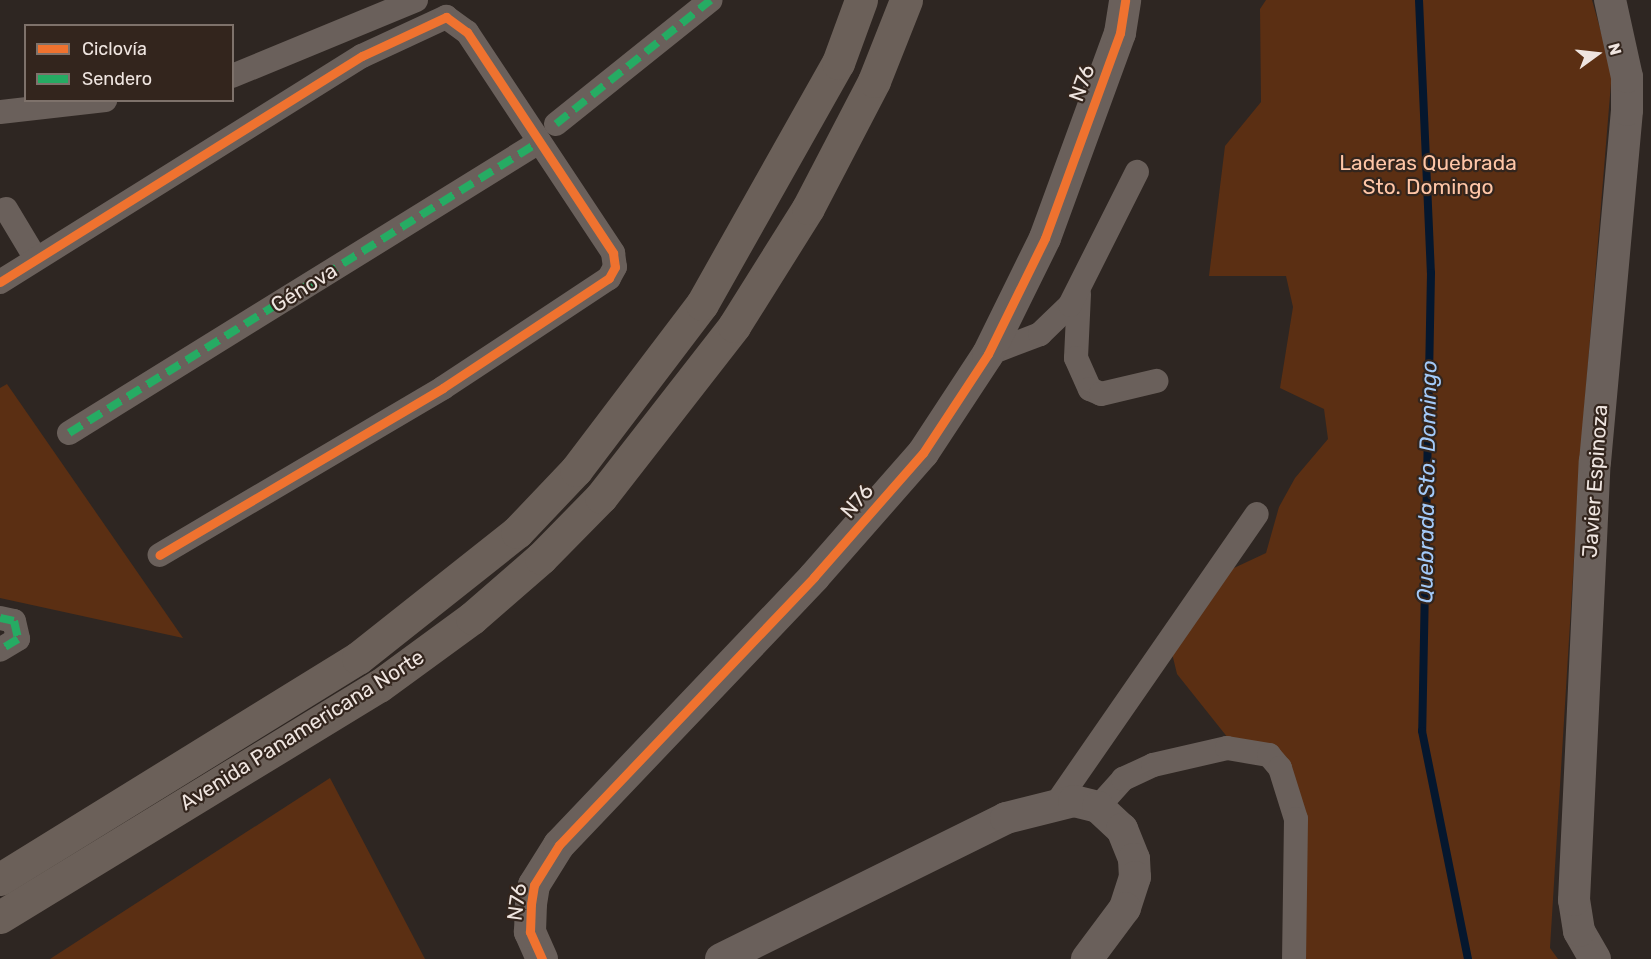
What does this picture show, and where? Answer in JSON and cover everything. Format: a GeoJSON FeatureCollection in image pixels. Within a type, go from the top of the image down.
{"type":"FeatureCollection","features":[{"type":"Feature","properties":{"kind":"main road","name":"Avenida Panamericana Norte"},"geometry":{"type":"LineString","coordinates":[[0,879],[358,658],[517,532],[576,470],[702,304],[838,63],[861,0]]}},
{"type":"Feature","properties":{"kind":"main road","name":"Avenida Panamericana Norte"},"geometry":{"type":"LineString","coordinates":[[0,917],[380,686],[472,618],[541,558],[601,497],[734,326],[808,208],[874,81],[906,0]]}},
{"type":"Feature","properties":{"kind":"street"},"geometry":{"type":"LineString","coordinates":[[234,75],[416,0]]}},
{"type":"Feature","properties":{"kind":"street"},"geometry":{"type":"LineString","coordinates":[[556,124],[711,0]]}},
{"type":"Feature","properties":{"kind":"street","name":"N76"},"geometry":{"type":"LineString","coordinates":[[542,959],[530,933],[531,904],[534,885],[558,844],[877,507],[937,437],[988,354],[1045,238],[1120,33],[1125,0]]}},
{"type":"Feature","properties":{"kind":"street","name":"Javier Espinoza"},"geometry":{"type":"LineString","coordinates":[[1595,959],[1579,931],[1574,900],[1595,462],[1627,110],[1627,77],[1610,0]]}},
{"type":"Feature","properties":{"kind":"street"},"geometry":{"type":"LineString","coordinates":[[0,282],[362,56],[440,18],[453,19],[467,32],[613,253],[615,267],[609,278],[443,388],[159,555]]}},
{"type":"Feature","properties":{"kind":"street"},"geometry":{"type":"LineString","coordinates":[[0,112],[88,102]]}},
{"type":"Feature","properties":{"kind":"street","name":"Génova"},"geometry":{"type":"LineString","coordinates":[[69,433],[539,142]]}},
{"type":"Feature","properties":{"kind":"street"},"geometry":{"type":"LineString","coordinates":[[988,354],[1040,334],[1079,294],[1137,172]]}},
{"type":"Feature","properties":{"kind":"street"},"geometry":{"type":"LineString","coordinates":[[6,209],[36,259]]}},
{"type":"Feature","properties":{"kind":"street"},"geometry":{"type":"LineString","coordinates":[[1079,294],[1076,358],[1090,389],[1101,394],[1156,381]]}},
{"type":"Feature","properties":{"kind":"street"},"geometry":{"type":"LineString","coordinates":[[1058,801],[1257,514]]}},
{"type":"Feature","properties":{"kind":"street"},"geometry":{"type":"LineString","coordinates":[[0,618],[14,621],[18,639],[0,650]]}},
{"type":"Feature","properties":{"kind":"street"},"geometry":{"type":"LineString","coordinates":[[1098,807],[1123,779],[1153,765],[1227,748],[1269,755],[1280,768],[1296,819],[1294,959]]}},
{"type":"Feature","properties":{"kind":"street"},"geometry":{"type":"LineString","coordinates":[[721,959],[1006,818],[1058,801],[1098,807],[1130,843],[1135,877],[1125,908],[1087,959]]}},
{"type":"Feature","properties":{"kind":"green space","name":"Laderas Quebrada Sto. Domingo"},"geometry":{"type":"Polygon","coordinates":[[[1266,0],[1592,0],[1612,71],[1580,461],[1550,948],[1558,959],[1297,959],[1284,767],[1232,743],[1177,674],[1170,645],[1219,575],[1266,553],[1279,507],[1295,478],[1328,439],[1324,409],[1280,388],[1293,307],[1286,276],[1209,276],[1225,146],[1261,102],[1260,9],[1266,0]]]}},
{"type":"Feature","properties":{"kind":"green space"},"geometry":{"type":"Polygon","coordinates":[[[7,384],[183,638],[0,598],[0,388],[7,384]]]}},
{"type":"Feature","properties":{"kind":"green space"},"geometry":{"type":"Polygon","coordinates":[[[330,778],[425,959],[50,959],[330,778]]]}},
{"type":"Feature","properties":{"kind":"waterway","name":"Quebrada Sto. Domingo"},"geometry":{"type":"LineString","coordinates":[[1419,0],[1431,273],[1422,731],[1468,959]]}},
{"type":"Feature","properties":{"kind":"marked path"},"geometry":{"type":"LineString","coordinates":[[556,124],[711,0]]}},
{"type":"Feature","properties":{"kind":"marked path"},"geometry":{"type":"LineString","coordinates":[[69,433],[539,142]]}},
{"type":"Feature","properties":{"kind":"marked path"},"geometry":{"type":"LineString","coordinates":[[0,618],[14,621],[18,639],[0,650]]}},
{"type":"Feature","properties":{"kind":"cycle path"},"geometry":{"type":"LineString","coordinates":[[542,959],[530,932],[531,904],[534,885],[559,845],[814,577],[923,453],[988,354],[1045,238],[1120,33],[1125,0]]}},
{"type":"Feature","properties":{"kind":"cycle path"},"geometry":{"type":"LineString","coordinates":[[0,282],[362,56],[446,17],[467,32],[613,253],[615,267],[609,278],[443,388],[159,555]]}}]}
